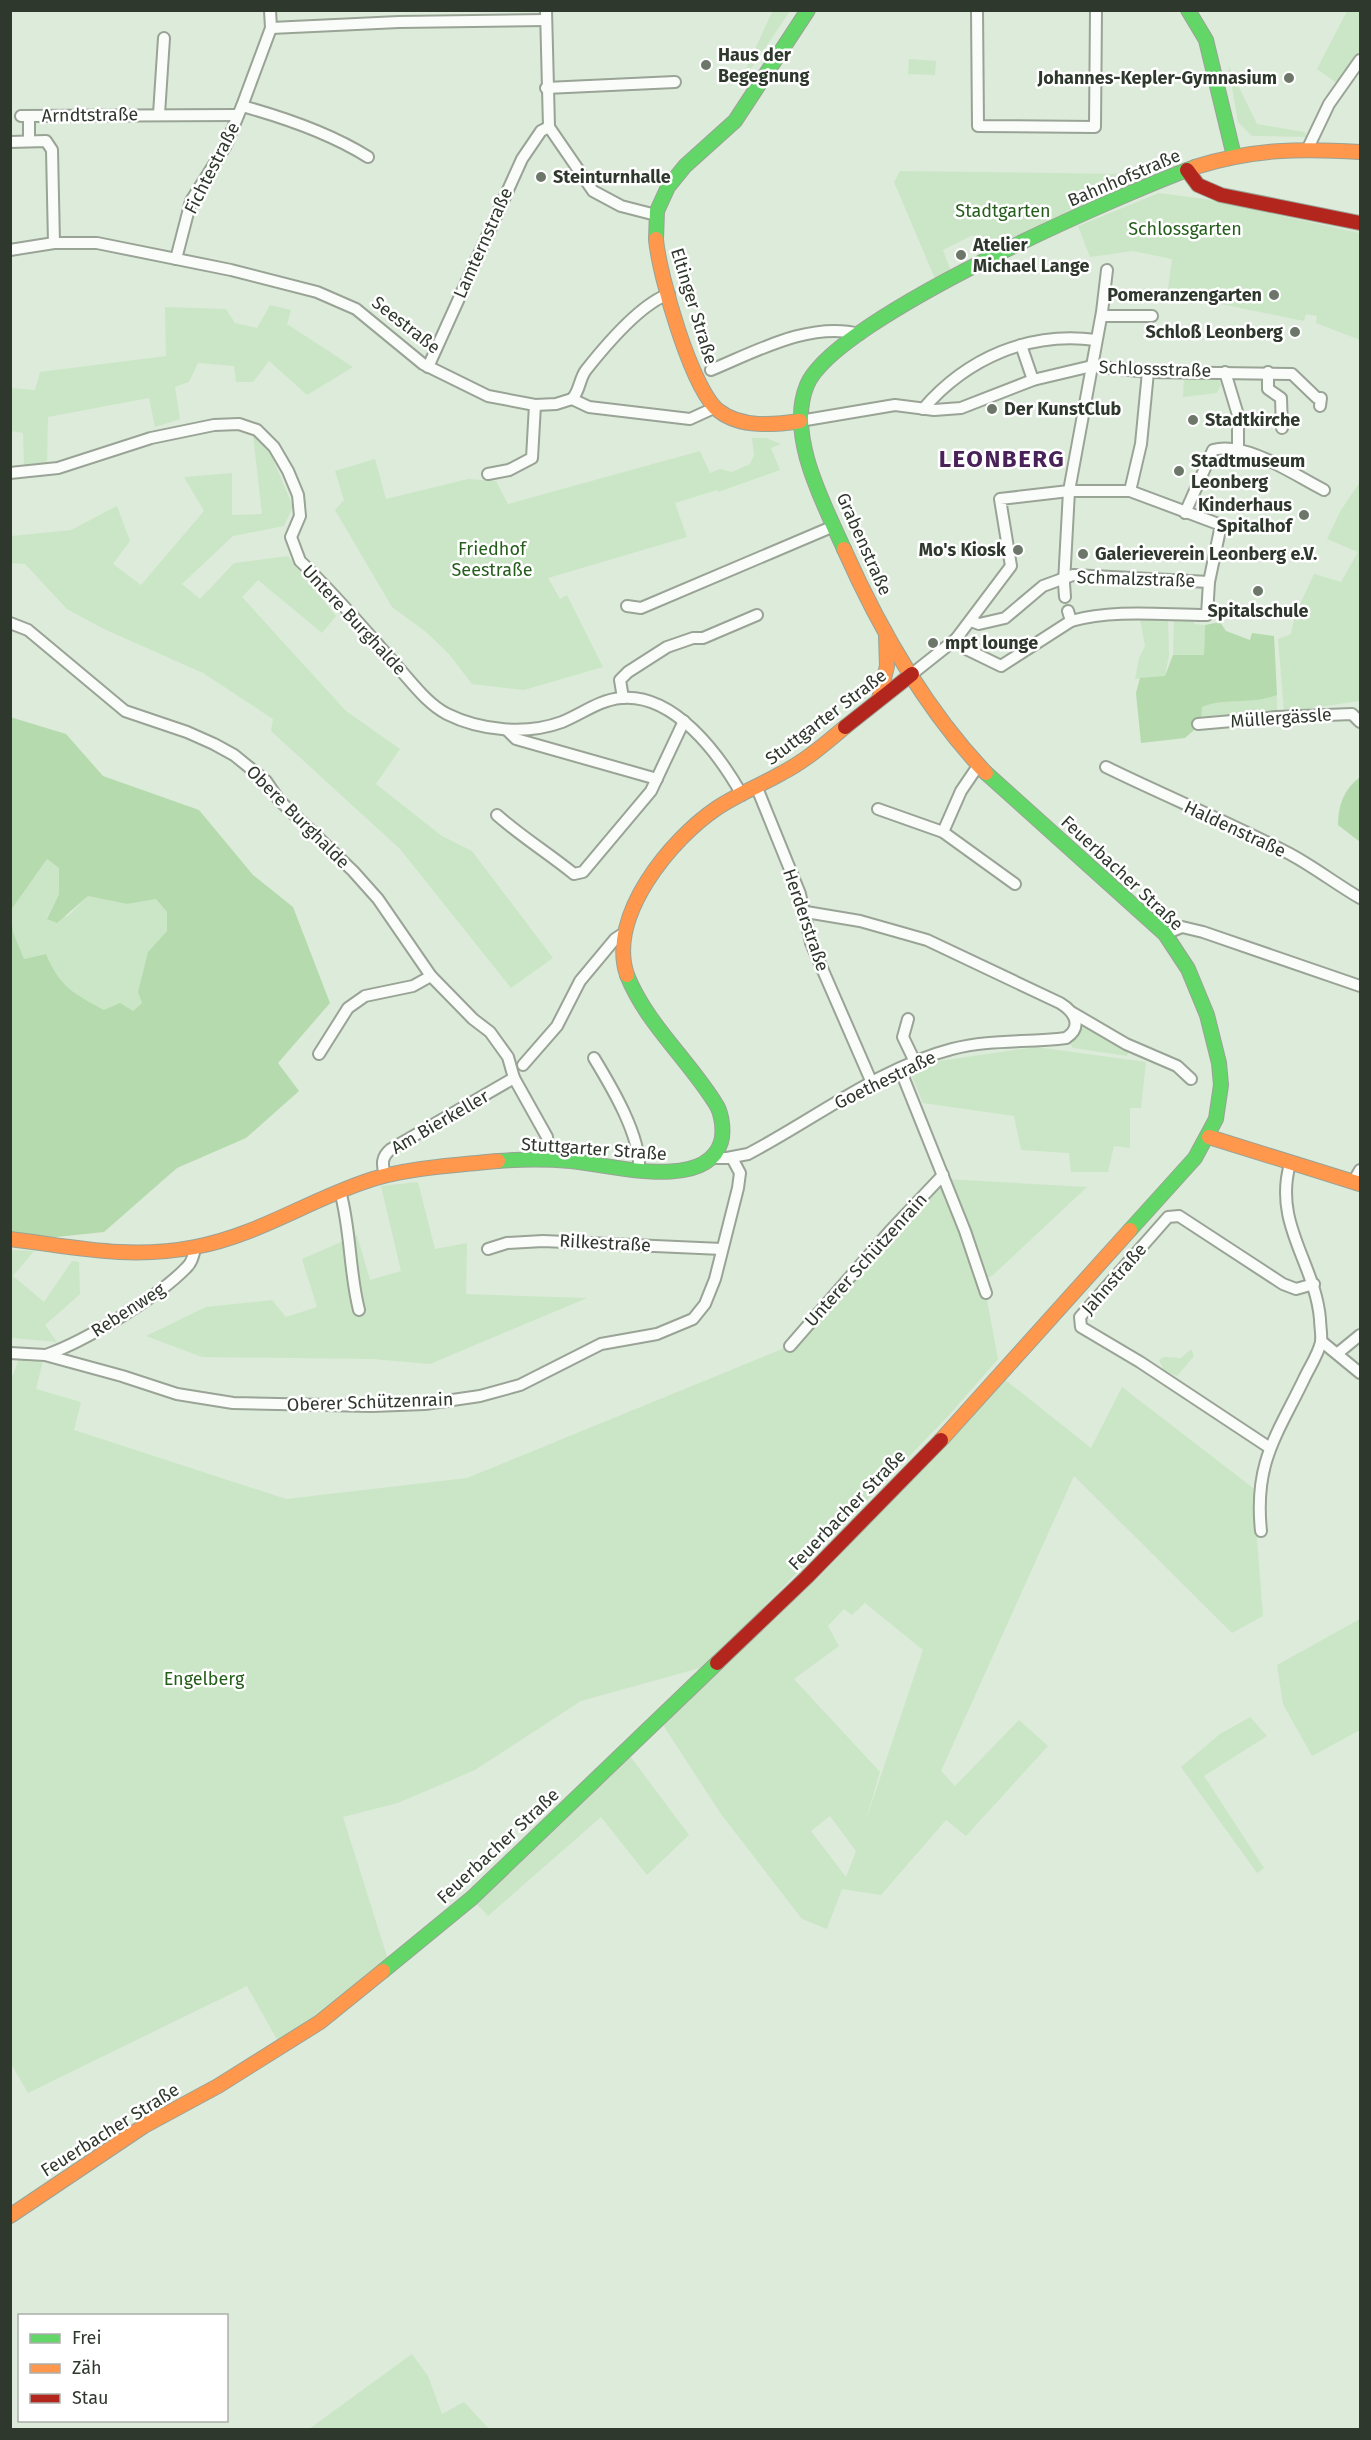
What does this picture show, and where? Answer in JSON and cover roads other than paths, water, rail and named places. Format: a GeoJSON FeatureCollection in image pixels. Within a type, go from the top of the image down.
{"type":"FeatureCollection","features":[{"type":"Feature","properties":{"kind":"main road","name":"Eltinger Straße"},"geometry":{"type":"LineString","coordinates":[[714,408],[696,375],[669,294],[657,249],[656,215],[668,185],[683,167],[740,116],[808,10]]}},
{"type":"Feature","properties":{"kind":"main road"},"geometry":{"type":"LineString","coordinates":[[1188,10],[1202,28],[1206,40],[1234,156]]}},
{"type":"Feature","properties":{"kind":"main road","name":"Bahnhofstraße"},"geometry":{"type":"LineString","coordinates":[[801,421],[808,384],[814,373],[829,357],[914,299],[997,256],[1107,204],[1187,170],[1234,156],[1308,148],[1360,152]]}},
{"type":"Feature","properties":{"kind":"main road"},"geometry":{"type":"LineString","coordinates":[[1187,170],[1197,185],[1221,195],[1360,223]]}},
{"type":"Feature","properties":{"kind":"main road"},"geometry":{"type":"LineString","coordinates":[[714,408],[730,417],[753,422],[775,425],[801,421]]}},
{"type":"Feature","properties":{"kind":"main road","name":"Grabenstraße"},"geometry":{"type":"LineString","coordinates":[[801,421],[811,464],[834,526],[885,631],[912,674]]}},
{"type":"Feature","properties":{"kind":"main road"},"geometry":{"type":"LineString","coordinates":[[879,699],[887,666],[885,631]]}},
{"type":"Feature","properties":{"kind":"main road","name":"Stuttgarter Straße"},"geometry":{"type":"LineString","coordinates":[[10,1239],[99,1252],[141,1253],[195,1247],[231,1239],[340,1191],[385,1176],[488,1163],[549,1160],[670,1173],[691,1170],[713,1158],[723,1140],[724,1127],[719,1109],[628,980],[622,962],[621,935],[626,918],[643,890],[674,849],[708,816],[800,762],[912,674]]}},
{"type":"Feature","properties":{"kind":"main road","name":"Feuerbacher Straße"},"geometry":{"type":"LineString","coordinates":[[10,2216],[144,2126],[218,2086],[320,2022],[472,1898],[807,1577],[954,1426],[1195,1158],[1209,1137],[1220,1103],[1221,1079],[1213,1040],[1203,1003],[1188,970],[1165,934],[978,766],[912,674]]}},
{"type":"Feature","properties":{"kind":"main road"},"geometry":{"type":"LineString","coordinates":[[1209,1137],[1290,1164],[1358,1179]]}},
{"type":"Feature","properties":{"kind":"street","name":"Fichtestraße"},"geometry":{"type":"LineString","coordinates":[[176,259],[191,201],[225,147],[271,28],[270,10]]}},
{"type":"Feature","properties":{"kind":"street"},"geometry":{"type":"LineString","coordinates":[[978,10],[978,126],[1059,128],[1095,127],[1096,10]]}},
{"type":"Feature","properties":{"kind":"street"},"geometry":{"type":"LineString","coordinates":[[271,28],[546,15],[546,88],[549,127],[593,191],[621,206],[656,215]]}},
{"type":"Feature","properties":{"kind":"street","name":"Arndtstraße"},"geometry":{"type":"LineString","coordinates":[[159,114],[164,38]]}},
{"type":"Feature","properties":{"kind":"street"},"geometry":{"type":"LineString","coordinates":[[1308,148],[1329,104],[1360,60]]}},
{"type":"Feature","properties":{"kind":"street"},"geometry":{"type":"LineString","coordinates":[[546,88],[675,82]]}},
{"type":"Feature","properties":{"kind":"street","name":"Arndtstraße"},"geometry":{"type":"LineString","coordinates":[[29,141],[25,116],[240,110],[264,112],[353,148],[368,157]]}},
{"type":"Feature","properties":{"kind":"street","name":"Lamternstraße"},"geometry":{"type":"LineString","coordinates":[[428,367],[522,159],[540,130],[549,127]]}},
{"type":"Feature","properties":{"kind":"street"},"geometry":{"type":"LineString","coordinates":[[10,142],[46,141],[52,150],[54,243]]}},
{"type":"Feature","properties":{"kind":"street","name":"Seestraße"},"geometry":{"type":"LineString","coordinates":[[10,250],[54,243],[96,243],[176,259],[331,296],[357,309],[428,367],[488,396],[535,405],[556,404],[572,399],[589,407],[690,419],[714,408]]}},
{"type":"Feature","properties":{"kind":"street"},"geometry":{"type":"LineString","coordinates":[[1065,597],[1069,491],[1102,316],[1107,270]]}},
{"type":"Feature","properties":{"kind":"street"},"geometry":{"type":"LineString","coordinates":[[572,399],[577,394],[584,373],[609,342],[650,304],[669,294]]}},
{"type":"Feature","properties":{"kind":"street"},"geometry":{"type":"LineString","coordinates":[[1102,316],[1152,316]]}},
{"type":"Feature","properties":{"kind":"street"},"geometry":{"type":"LineString","coordinates":[[711,370],[814,332],[848,330],[860,334]]}},
{"type":"Feature","properties":{"kind":"street"},"geometry":{"type":"LineString","coordinates":[[924,409],[944,385],[957,375],[1002,352],[1021,345],[1067,336],[1096,340]]}},
{"type":"Feature","properties":{"kind":"street"},"geometry":{"type":"LineString","coordinates":[[1021,345],[1033,380]]}},
{"type":"Feature","properties":{"kind":"street","name":"Schlossstraße"},"geometry":{"type":"LineString","coordinates":[[801,421],[818,416],[895,405],[947,410],[1033,380],[1092,366],[1149,372],[1225,372],[1238,415],[1238,448]]}},
{"type":"Feature","properties":{"kind":"street"},"geometry":{"type":"LineString","coordinates":[[1130,491],[1141,444],[1149,372]]}},
{"type":"Feature","properties":{"kind":"street"},"geometry":{"type":"LineString","coordinates":[[1225,372],[1292,374],[1317,398],[1321,398],[1320,406]]}},
{"type":"Feature","properties":{"kind":"street"},"geometry":{"type":"LineString","coordinates":[[1268,372],[1268,389],[1281,398],[1282,428]]}},
{"type":"Feature","properties":{"kind":"street"},"geometry":{"type":"LineString","coordinates":[[488,474],[509,470],[532,458],[535,405]]}},
{"type":"Feature","properties":{"kind":"street","name":"Untere Burghalde"},"geometry":{"type":"LineString","coordinates":[[10,473],[58,468],[151,438],[214,425],[239,424],[257,430],[274,447],[298,495],[300,516],[291,537],[300,561],[430,703],[447,714],[464,720],[507,730],[539,728],[562,722],[604,702],[622,698]]}},
{"type":"Feature","properties":{"kind":"street"},"geometry":{"type":"LineString","coordinates":[[1185,513],[1213,450],[1238,448],[1324,490]]}},
{"type":"Feature","properties":{"kind":"street"},"geometry":{"type":"LineString","coordinates":[[912,674],[956,639],[1011,566],[1000,499],[1069,491],[1130,491],[1221,525],[1209,582],[1207,615],[1101,614],[1072,618],[1001,666],[966,649],[956,639]]}},
{"type":"Feature","properties":{"kind":"street"},"geometry":{"type":"LineString","coordinates":[[627,606],[640,608],[834,526]]}},
{"type":"Feature","properties":{"kind":"street","name":"Schmalzstraße"},"geometry":{"type":"LineString","coordinates":[[971,621],[979,624],[1005,618],[1043,586],[1073,575],[1209,582]]}},
{"type":"Feature","properties":{"kind":"street"},"geometry":{"type":"LineString","coordinates":[[742,795],[697,731],[664,708],[622,698],[621,680],[648,658],[667,647],[693,638],[703,638],[757,615]]}},
{"type":"Feature","properties":{"kind":"street","name":"Obere Burghalde"},"geometry":{"type":"LineString","coordinates":[[10,623],[28,630],[125,711],[188,732],[213,744],[234,755],[266,781],[279,800],[365,885],[431,976],[473,1019],[490,1032],[508,1057],[514,1078],[547,1137],[549,1160]]}},
{"type":"Feature","properties":{"kind":"street","name":"Müllergässle"},"geometry":{"type":"LineString","coordinates":[[1198,724],[1277,717],[1352,714],[1360,722]]}},
{"type":"Feature","properties":{"kind":"street"},"geometry":{"type":"LineString","coordinates":[[497,815],[523,838],[545,851],[574,874],[584,872],[639,806],[657,779],[684,721]]}},
{"type":"Feature","properties":{"kind":"street","name":"Untere Burghalde"},"geometry":{"type":"LineString","coordinates":[[507,730],[516,739],[657,779]]}},
{"type":"Feature","properties":{"kind":"street"},"geometry":{"type":"LineString","coordinates":[[943,832],[961,791],[978,766]]}},
{"type":"Feature","properties":{"kind":"street","name":"Haldenstraße"},"geometry":{"type":"LineString","coordinates":[[1106,767],[1203,814],[1235,826],[1307,864],[1360,898]]}},
{"type":"Feature","properties":{"kind":"street","name":"Herderstraße"},"geometry":{"type":"LineString","coordinates":[[757,788],[806,912],[811,943],[872,1083]]}},
{"type":"Feature","properties":{"kind":"street"},"geometry":{"type":"LineString","coordinates":[[878,809],[943,832],[1015,884]]}},
{"type":"Feature","properties":{"kind":"street"},"geometry":{"type":"LineString","coordinates":[[806,912],[860,921],[927,940],[1070,1010],[1126,1044],[1177,1066],[1191,1079]]}},
{"type":"Feature","properties":{"kind":"street"},"geometry":{"type":"LineString","coordinates":[[1165,934],[1182,927],[1203,932],[1360,986]]}},
{"type":"Feature","properties":{"kind":"street"},"geometry":{"type":"LineString","coordinates":[[523,1065],[557,1026],[580,981],[615,939],[621,935]]}},
{"type":"Feature","properties":{"kind":"street"},"geometry":{"type":"LineString","coordinates":[[319,1054],[348,1008],[365,996],[413,986],[431,976]]}},
{"type":"Feature","properties":{"kind":"street","name":"Goethestraße"},"geometry":{"type":"LineString","coordinates":[[713,1158],[732,1158],[748,1154],[872,1083],[915,1062],[950,1049],[986,1042],[1066,1038],[1073,1033],[1077,1025],[1070,1010]]}},
{"type":"Feature","properties":{"kind":"street"},"geometry":{"type":"LineString","coordinates":[[908,1019],[903,1037],[915,1062]]}},
{"type":"Feature","properties":{"kind":"street"},"geometry":{"type":"LineString","coordinates":[[594,1058],[612,1088],[629,1127],[640,1159],[639,1169]]}},
{"type":"Feature","properties":{"kind":"street","name":"Unterer Schützenrain"},"geometry":{"type":"LineString","coordinates":[[900,1069],[943,1175],[986,1293]]}},
{"type":"Feature","properties":{"kind":"street","name":"Am Bierkeller"},"geometry":{"type":"LineString","coordinates":[[385,1176],[382,1162],[384,1154],[514,1078]]}},
{"type":"Feature","properties":{"kind":"street","name":"Oberer Schützenrain"},"geometry":{"type":"LineString","coordinates":[[10,1353],[45,1355],[177,1394],[233,1403],[425,1404],[480,1396],[520,1385],[601,1344],[657,1334],[693,1319],[705,1304],[738,1188],[740,1173],[732,1158]]}},
{"type":"Feature","properties":{"kind":"street"},"geometry":{"type":"LineString","coordinates":[[1261,1531],[1260,1493],[1270,1448],[1321,1341],[1314,1284],[1287,1221],[1286,1177],[1290,1164]]}},
{"type":"Feature","properties":{"kind":"street","name":"Unterer Schützenrain"},"geometry":{"type":"LineString","coordinates":[[790,1346],[890,1231],[943,1175]]}},
{"type":"Feature","properties":{"kind":"street"},"geometry":{"type":"LineString","coordinates":[[340,1191],[348,1223],[350,1262],[359,1311]]}},
{"type":"Feature","properties":{"kind":"street","name":"Jahnstraße"},"geometry":{"type":"LineString","coordinates":[[1270,1448],[1140,1362],[1081,1328],[1080,1317],[1168,1217],[1179,1216],[1283,1284],[1296,1289],[1314,1284]]}},
{"type":"Feature","properties":{"kind":"street","name":"Rilkestraße"},"geometry":{"type":"LineString","coordinates":[[488,1249],[507,1243],[543,1240],[722,1249]]}},
{"type":"Feature","properties":{"kind":"street","name":"Rebenweg"},"geometry":{"type":"LineString","coordinates":[[45,1355],[85,1337],[170,1282],[188,1267],[195,1247]]}},
{"type":"Feature","properties":{"kind":"street"},"geometry":{"type":"LineString","coordinates":[[1338,1353],[1360,1335]]}},
{"type":"Feature","properties":{"kind":"street"},"geometry":{"type":"LineString","coordinates":[[1321,1341],[1360,1373]]}},
{"type":"Feature","properties":{"kind":"place","name":"Haus der Begegnung"},"geometry":{"type":"Point","coordinates":[706,65]}},
{"type":"Feature","properties":{"kind":"place","name":"Johannes-Kepler-Gymnasium"},"geometry":{"type":"Point","coordinates":[1289,78]}},
{"type":"Feature","properties":{"kind":"place","name":"Steinturnhalle"},"geometry":{"type":"Point","coordinates":[541,177]}},
{"type":"Feature","properties":{"kind":"place","name":"Atelier Michael Lange"},"geometry":{"type":"Point","coordinates":[961,255]}},
{"type":"Feature","properties":{"kind":"place","name":"Pomeranzengarten"},"geometry":{"type":"Point","coordinates":[1274,295]}},
{"type":"Feature","properties":{"kind":"place","name":"Schloß Leonberg"},"geometry":{"type":"Point","coordinates":[1295,332]}},
{"type":"Feature","properties":{"kind":"place","name":"Der KunstClub"},"geometry":{"type":"Point","coordinates":[992,409]}},
{"type":"Feature","properties":{"kind":"place","name":"Stadtkirche"},"geometry":{"type":"Point","coordinates":[1193,420]}},
{"type":"Feature","properties":{"kind":"place","name":"Stadtmuseum Leonberg"},"geometry":{"type":"Point","coordinates":[1179,471]}},
{"type":"Feature","properties":{"kind":"place","name":"Kinderhaus Spitalhof"},"geometry":{"type":"Point","coordinates":[1304,515]}},
{"type":"Feature","properties":{"kind":"place","name":"Mo's Kiosk"},"geometry":{"type":"Point","coordinates":[1018,550]}},
{"type":"Feature","properties":{"kind":"place","name":"Galerieverein Leonberg e.V."},"geometry":{"type":"Point","coordinates":[1083,554]}},
{"type":"Feature","properties":{"kind":"place","name":"Spitalschule"},"geometry":{"type":"Point","coordinates":[1258,591]}},
{"type":"Feature","properties":{"kind":"place","name":"mpt lounge"},"geometry":{"type":"Point","coordinates":[933,643]}},
{"type":"Feature","properties":{"kind":"district","name":"LEONBERG"},"geometry":{"type":"Point","coordinates":[1002,459]}},
{"type":"Feature","properties":{"kind":"park label","name":"Stadtgarten"},"geometry":{"type":"Point","coordinates":[1003,211]}},
{"type":"Feature","properties":{"kind":"park label","name":"Schlossgarten"},"geometry":{"type":"Point","coordinates":[1185,229]}},
{"type":"Feature","properties":{"kind":"park label","name":"Friedhof Seestraße"},"geometry":{"type":"Point","coordinates":[492,559]}},
{"type":"Feature","properties":{"kind":"park label","name":"Engelberg"},"geometry":{"type":"Point","coordinates":[204,1679]}}]}
